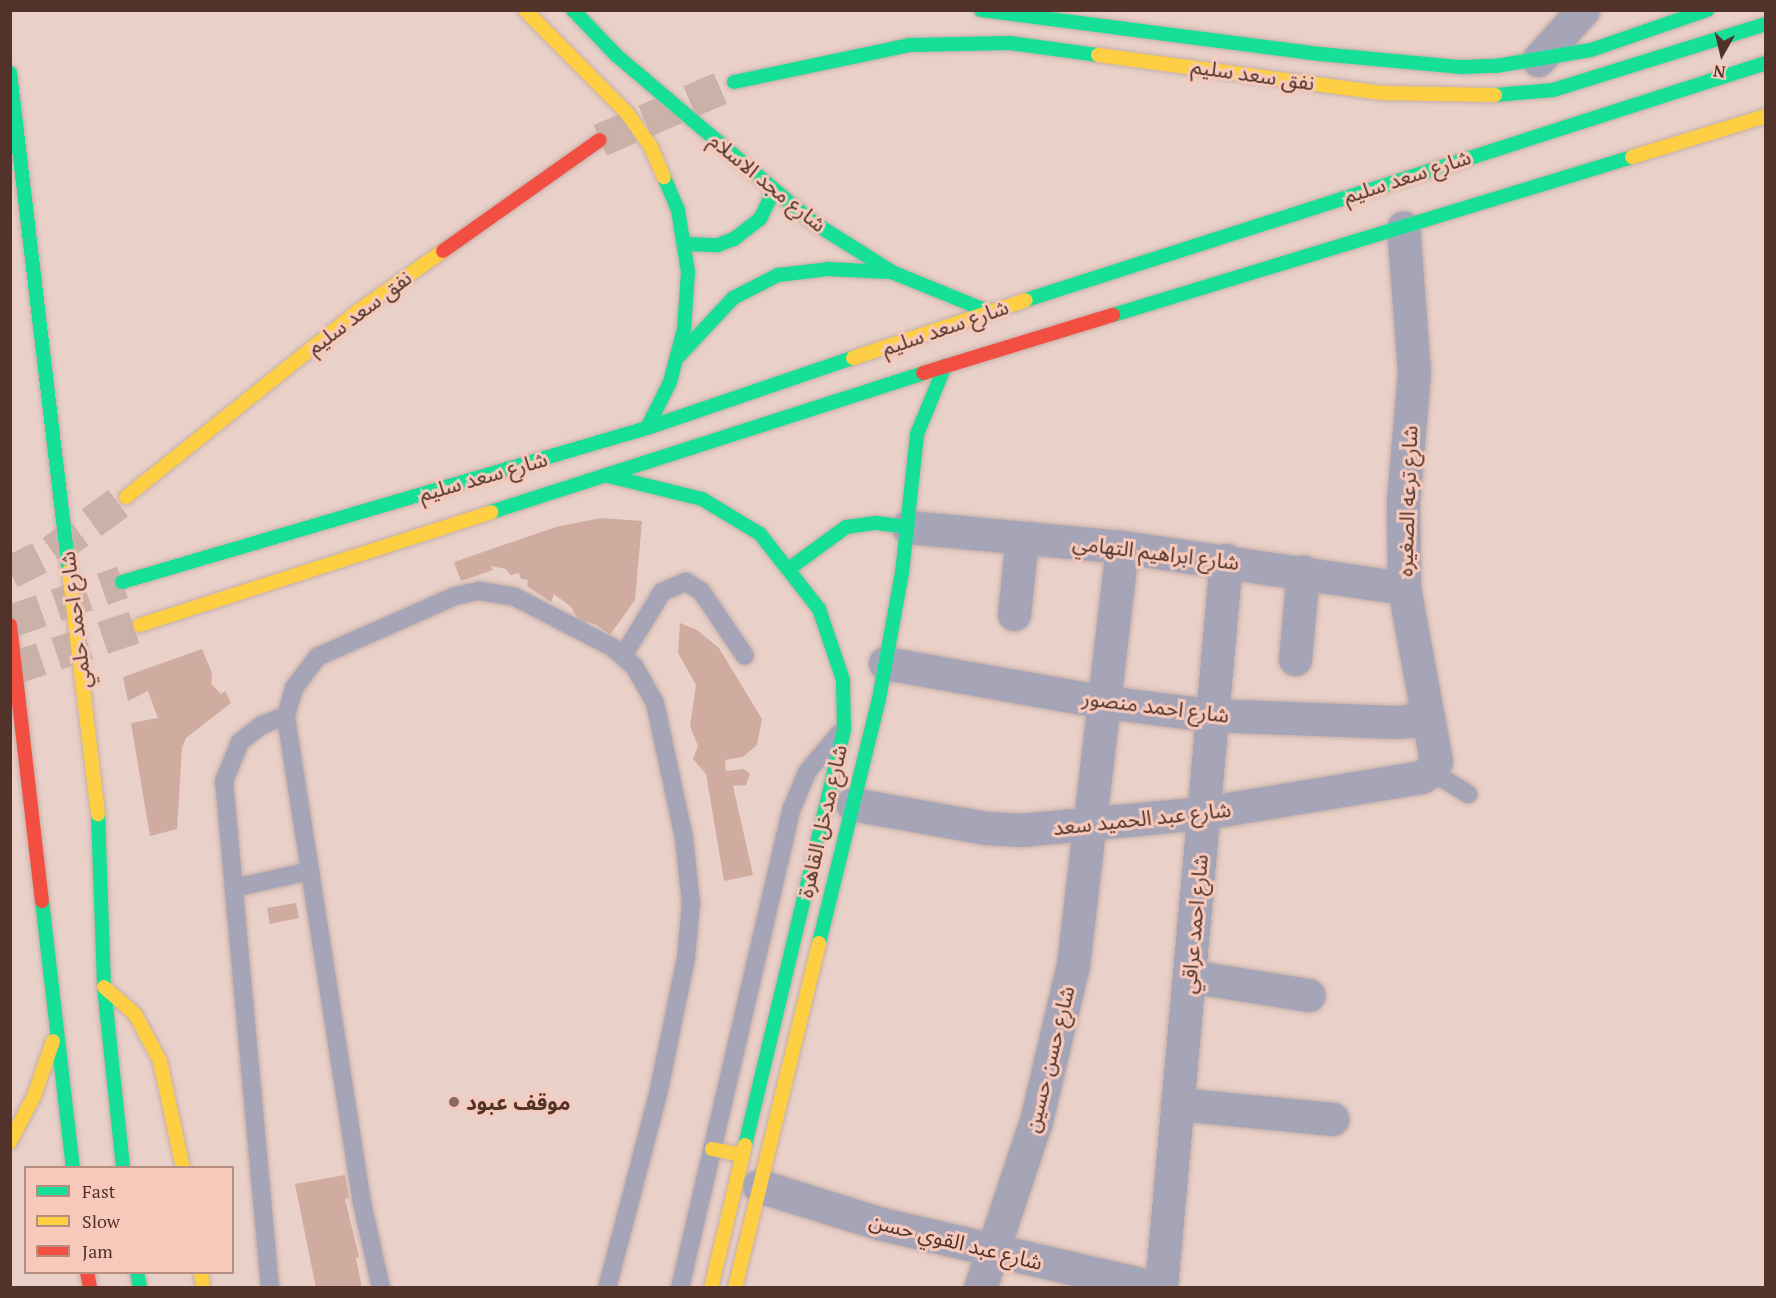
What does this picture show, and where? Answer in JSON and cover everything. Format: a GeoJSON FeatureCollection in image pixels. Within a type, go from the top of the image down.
{"type":"FeatureCollection","features":[{"type":"Feature","properties":{"kind":"main road"},"geometry":{"type":"LineString","coordinates":[[525,10],[627,113],[651,147],[670,188],[685,243],[688,301],[678,357],[646,428]]}},
{"type":"Feature","properties":{"kind":"main road","name":"شارع مجد الاسلام"},"geometry":{"type":"LineString","coordinates":[[573,10],[616,55],[774,190],[844,243],[894,273],[990,312]]}},
{"type":"Feature","properties":{"kind":"main road"},"geometry":{"type":"LineString","coordinates":[[981,10],[1320,54],[1461,67],[1538,60],[1591,50],[1707,10]]}},
{"type":"Feature","properties":{"kind":"main road","name":"نفق سعد سليم"},"geometry":{"type":"LineString","coordinates":[[734,81],[909,45],[1010,43],[1384,93],[1498,95],[1553,90],[1766,24]]}},
{"type":"Feature","properties":{"kind":"main road","name":"شارع سعد سليم"},"geometry":{"type":"LineString","coordinates":[[122,582],[646,428],[990,312],[1766,63]]}},
{"type":"Feature","properties":{"kind":"main road","name":"شارع احمد حلمي"},"geometry":{"type":"LineString","coordinates":[[10,74],[99,827],[104,987],[123,1166]]}},
{"type":"Feature","properties":{"kind":"main road","name":"شارع سعد سليم"},"geometry":{"type":"LineString","coordinates":[[140,625],[945,366],[1766,116]]}},
{"type":"Feature","properties":{"kind":"main road","name":"نفق سعد سليم"},"geometry":{"type":"LineString","coordinates":[[126,497],[358,311],[600,140]]}},
{"type":"Feature","properties":{"kind":"main road"},"geometry":{"type":"LineString","coordinates":[[685,243],[718,245],[734,239],[760,219],[774,190]]}},
{"type":"Feature","properties":{"kind":"main road"},"geometry":{"type":"LineString","coordinates":[[678,357],[733,298],[778,274],[828,269],[894,273]]}},
{"type":"Feature","properties":{"kind":"main road","name":"شارع مدخل القاهرة"},"geometry":{"type":"LineString","coordinates":[[735,1287],[885,663],[908,527],[917,434],[945,366]]}},
{"type":"Feature","properties":{"kind":"main road","name":"شارع مدخل القاهرة"},"geometry":{"type":"LineString","coordinates":[[608,476],[681,492],[723,508],[760,534],[790,568],[819,609],[838,656],[843,688],[844,730],[711,1287]]}},
{"type":"Feature","properties":{"kind":"main road"},"geometry":{"type":"LineString","coordinates":[[790,568],[820,543],[846,527],[876,523],[908,527]]}},
{"type":"Feature","properties":{"kind":"main road"},"geometry":{"type":"LineString","coordinates":[[10,625],[55,1034],[73,1166]]}},
{"type":"Feature","properties":{"kind":"main road"},"geometry":{"type":"LineString","coordinates":[[104,987],[135,1014],[149,1037],[173,1113],[183,1166]]}},
{"type":"Feature","properties":{"kind":"main road"},"geometry":{"type":"LineString","coordinates":[[10,1142],[34,1095],[55,1034]]}},
{"type":"Feature","properties":{"kind":"main road"},"geometry":{"type":"LineString","coordinates":[[712,1149],[742,1155]]}},
{"type":"Feature","properties":{"kind":"street"},"geometry":{"type":"LineString","coordinates":[[1538,60],[1583,10]]}},
{"type":"Feature","properties":{"kind":"street","name":"شارع ترعه الصغيره"},"geometry":{"type":"LineString","coordinates":[[1403,226],[1414,372],[1403,501],[1404,588],[1436,760],[1431,771]]}},
{"type":"Feature","properties":{"kind":"street","name":"شارع ابراهيم التهامي"},"geometry":{"type":"LineString","coordinates":[[908,527],[1122,547],[1304,571],[1404,588]]}},
{"type":"Feature","properties":{"kind":"street"},"geometry":{"type":"LineString","coordinates":[[1014,614],[1022,538]]}},
{"type":"Feature","properties":{"kind":"street","name":"شارع حسن حسين"},"geometry":{"type":"LineString","coordinates":[[980,1287],[1036,1121],[1073,965],[1122,547]]}},
{"type":"Feature","properties":{"kind":"street","name":"شارع احمد عراقي"},"geometry":{"type":"LineString","coordinates":[[1159,1287],[1178,1104],[1204,813],[1210,715],[1226,560]]}},
{"type":"Feature","properties":{"kind":"street"},"geometry":{"type":"LineString","coordinates":[[1295,659],[1304,571]]}},
{"type":"Feature","properties":{"kind":"street","name":"شارع احمد منصور"},"geometry":{"type":"LineString","coordinates":[[885,663],[1105,702],[1210,715],[1395,722],[1410,721],[1426,712]]}},
{"type":"Feature","properties":{"kind":"street","name":"شارع عبد الحميد سعد"},"geometry":{"type":"LineString","coordinates":[[852,804],[1003,829],[1090,824],[1204,813],[1420,777],[1431,771]]}},
{"type":"Feature","properties":{"kind":"street"},"geometry":{"type":"LineString","coordinates":[[1189,976],[1308,995]]}},
{"type":"Feature","properties":{"kind":"street"},"geometry":{"type":"LineString","coordinates":[[1178,1104],[1332,1119]]}},
{"type":"Feature","properties":{"kind":"street","name":"شارع عبد القوي حسن"},"geometry":{"type":"LineString","coordinates":[[759,1186],[882,1224],[993,1250],[1095,1281],[1159,1287]]}},
{"type":"Feature","properties":{"kind":"lane"},"geometry":{"type":"LineString","coordinates":[[623,656],[662,591],[686,582],[701,591],[745,656]]}},
{"type":"Feature","properties":{"kind":"lane"},"geometry":{"type":"LineString","coordinates":[[381,1287],[362,1203],[288,744],[286,716],[294,688],[317,657],[467,593],[491,591],[515,597],[623,656],[643,677],[655,703],[684,838],[691,903],[686,958],[666,1060],[607,1287]]}},
{"type":"Feature","properties":{"kind":"lane"},"geometry":{"type":"LineString","coordinates":[[270,1287],[225,788],[227,767],[240,742],[250,732],[286,716]]}},
{"type":"Feature","properties":{"kind":"lane"},"geometry":{"type":"LineString","coordinates":[[680,1287],[792,808],[817,756],[844,730]]}},
{"type":"Feature","properties":{"kind":"lane"},"geometry":{"type":"LineString","coordinates":[[1431,771],[1468,794]]}},
{"type":"Feature","properties":{"kind":"lane"},"geometry":{"type":"LineString","coordinates":[[234,888],[310,871]]}},
{"type":"Feature","properties":{"kind":"building"},"geometry":{"type":"Polygon","coordinates":[[[601,518],[642,521],[635,600],[610,635],[595,624],[579,621],[571,607],[554,594],[551,602],[527,586],[528,580],[521,579],[519,573],[510,575],[506,569],[491,566],[493,570],[461,581],[454,562],[556,527],[601,518]]]}},
{"type":"Feature","properties":{"kind":"building"},"geometry":{"type":"Polygon","coordinates":[[[680,623],[697,630],[719,648],[762,719],[757,745],[743,757],[725,760],[726,771],[744,769],[750,774],[746,785],[733,786],[753,875],[724,881],[706,774],[693,759],[698,746],[690,726],[696,685],[678,653],[680,623]]]}},
{"type":"Feature","properties":{"kind":"building"},"geometry":{"type":"Polygon","coordinates":[[[202,649],[212,673],[211,684],[221,694],[225,691],[231,703],[186,738],[182,748],[177,829],[150,836],[131,723],[158,718],[148,691],[128,701],[123,677],[202,649]]]}},
{"type":"Feature","properties":{"kind":"building"},"geometry":{"type":"Polygon","coordinates":[[[296,903],[299,918],[270,924],[267,908],[296,903]]]}},
{"type":"Feature","properties":{"kind":"building"},"geometry":{"type":"Polygon","coordinates":[[[345,1175],[349,1198],[345,1199],[359,1257],[356,1258],[362,1288],[316,1288],[295,1184],[345,1175]]]}},
{"type":"Feature","properties":{"kind":"tunnel"},"geometry":{"type":"LineString","coordinates":[[600,140],[734,82]]}},
{"type":"Feature","properties":{"kind":"tunnel"},"geometry":{"type":"LineString","coordinates":[[10,572],[52,551],[126,497]]}},
{"type":"Feature","properties":{"kind":"tunnel"},"geometry":{"type":"LineString","coordinates":[[10,621],[122,582]]}},
{"type":"Feature","properties":{"kind":"tunnel"},"geometry":{"type":"LineString","coordinates":[[10,669],[140,625]]}},
{"type":"Feature","properties":{"kind":"traffic: fast"},"geometry":{"type":"LineString","coordinates":[[573,10],[616,55],[811,221],[894,273],[990,312]]}},
{"type":"Feature","properties":{"kind":"traffic: fast"},"geometry":{"type":"LineString","coordinates":[[981,10],[1320,54],[1461,67],[1496,66],[1591,50],[1707,10]]}},
{"type":"Feature","properties":{"kind":"traffic: fast"},"geometry":{"type":"LineString","coordinates":[[1495,95],[1553,90],[1766,24]]}},
{"type":"Feature","properties":{"kind":"traffic: fast"},"geometry":{"type":"LineString","coordinates":[[734,82],[909,45],[1010,43],[1098,55]]}},
{"type":"Feature","properties":{"kind":"traffic: fast"},"geometry":{"type":"LineString","coordinates":[[1026,300],[1766,63]]}},
{"type":"Feature","properties":{"kind":"traffic: fast"},"geometry":{"type":"LineString","coordinates":[[10,73],[69,571]]}},
{"type":"Feature","properties":{"kind":"traffic: fast"},"geometry":{"type":"LineString","coordinates":[[1113,315],[1632,157]]}},
{"type":"Feature","properties":{"kind":"traffic: fast"},"geometry":{"type":"LineString","coordinates":[[647,428],[670,382],[684,329],[688,272],[678,210],[664,177]]}},
{"type":"Feature","properties":{"kind":"traffic: fast"},"geometry":{"type":"LineString","coordinates":[[685,244],[718,245],[734,239],[760,219],[774,190]]}},
{"type":"Feature","properties":{"kind":"traffic: fast"},"geometry":{"type":"LineString","coordinates":[[679,356],[733,298],[778,275],[828,269],[887,272]]}},
{"type":"Feature","properties":{"kind":"traffic: fast"},"geometry":{"type":"LineString","coordinates":[[122,582],[647,428],[853,358]]}},
{"type":"Feature","properties":{"kind":"traffic: fast"},"geometry":{"type":"LineString","coordinates":[[819,943],[879,699],[902,573],[917,434],[945,366]]}},
{"type":"Feature","properties":{"kind":"traffic: fast"},"geometry":{"type":"LineString","coordinates":[[491,512],[923,373]]}},
{"type":"Feature","properties":{"kind":"traffic: fast"},"geometry":{"type":"LineString","coordinates":[[608,476],[702,499],[760,534],[819,609],[843,680],[844,730],[745,1145]]}},
{"type":"Feature","properties":{"kind":"traffic: fast"},"geometry":{"type":"LineString","coordinates":[[790,568],[846,527],[876,523],[908,527]]}},
{"type":"Feature","properties":{"kind":"traffic: fast"},"geometry":{"type":"LineString","coordinates":[[98,814],[104,987],[123,1166]]}},
{"type":"Feature","properties":{"kind":"traffic: fast"},"geometry":{"type":"LineString","coordinates":[[42,901],[73,1166]]}},
{"type":"Feature","properties":{"kind":"traffic: fast"},"geometry":{"type":"LineString","coordinates":[[137,1274],[140,1288]]}},
{"type":"Feature","properties":{"kind":"traffic: slow"},"geometry":{"type":"LineString","coordinates":[[525,10],[627,113],[651,147],[664,177]]}},
{"type":"Feature","properties":{"kind":"traffic: slow"},"geometry":{"type":"LineString","coordinates":[[1098,55],[1384,93],[1495,95]]}},
{"type":"Feature","properties":{"kind":"traffic: slow"},"geometry":{"type":"LineString","coordinates":[[1632,157],[1766,116]]}},
{"type":"Feature","properties":{"kind":"traffic: slow"},"geometry":{"type":"LineString","coordinates":[[126,497],[358,311],[443,251]]}},
{"type":"Feature","properties":{"kind":"traffic: slow"},"geometry":{"type":"LineString","coordinates":[[853,358],[1026,300]]}},
{"type":"Feature","properties":{"kind":"traffic: slow"},"geometry":{"type":"LineString","coordinates":[[140,625],[491,512]]}},
{"type":"Feature","properties":{"kind":"traffic: slow"},"geometry":{"type":"LineString","coordinates":[[69,571],[98,814]]}},
{"type":"Feature","properties":{"kind":"traffic: slow"},"geometry":{"type":"LineString","coordinates":[[735,1288],[819,943]]}},
{"type":"Feature","properties":{"kind":"traffic: slow"},"geometry":{"type":"LineString","coordinates":[[104,987],[135,1014],[160,1061],[183,1166]]}},
{"type":"Feature","properties":{"kind":"traffic: slow"},"geometry":{"type":"LineString","coordinates":[[10,1142],[34,1096],[53,1041]]}},
{"type":"Feature","properties":{"kind":"traffic: slow"},"geometry":{"type":"LineString","coordinates":[[711,1288],[745,1145]]}},
{"type":"Feature","properties":{"kind":"traffic: slow"},"geometry":{"type":"LineString","coordinates":[[712,1149],[742,1155]]}},
{"type":"Feature","properties":{"kind":"traffic: slow"},"geometry":{"type":"LineString","coordinates":[[201,1274],[203,1288]]}},
{"type":"Feature","properties":{"kind":"traffic: jam"},"geometry":{"type":"LineString","coordinates":[[443,251],[600,140]]}},
{"type":"Feature","properties":{"kind":"traffic: jam"},"geometry":{"type":"LineString","coordinates":[[923,373],[1113,315]]}},
{"type":"Feature","properties":{"kind":"traffic: jam"},"geometry":{"type":"LineString","coordinates":[[10,625],[42,901]]}},
{"type":"Feature","properties":{"kind":"traffic: jam"},"geometry":{"type":"LineString","coordinates":[[87,1274],[90,1288]]}},
{"type":"Feature","properties":{"kind":"place","name":"موقف عبود"},"geometry":{"type":"Point","coordinates":[454,1102]}}]}
